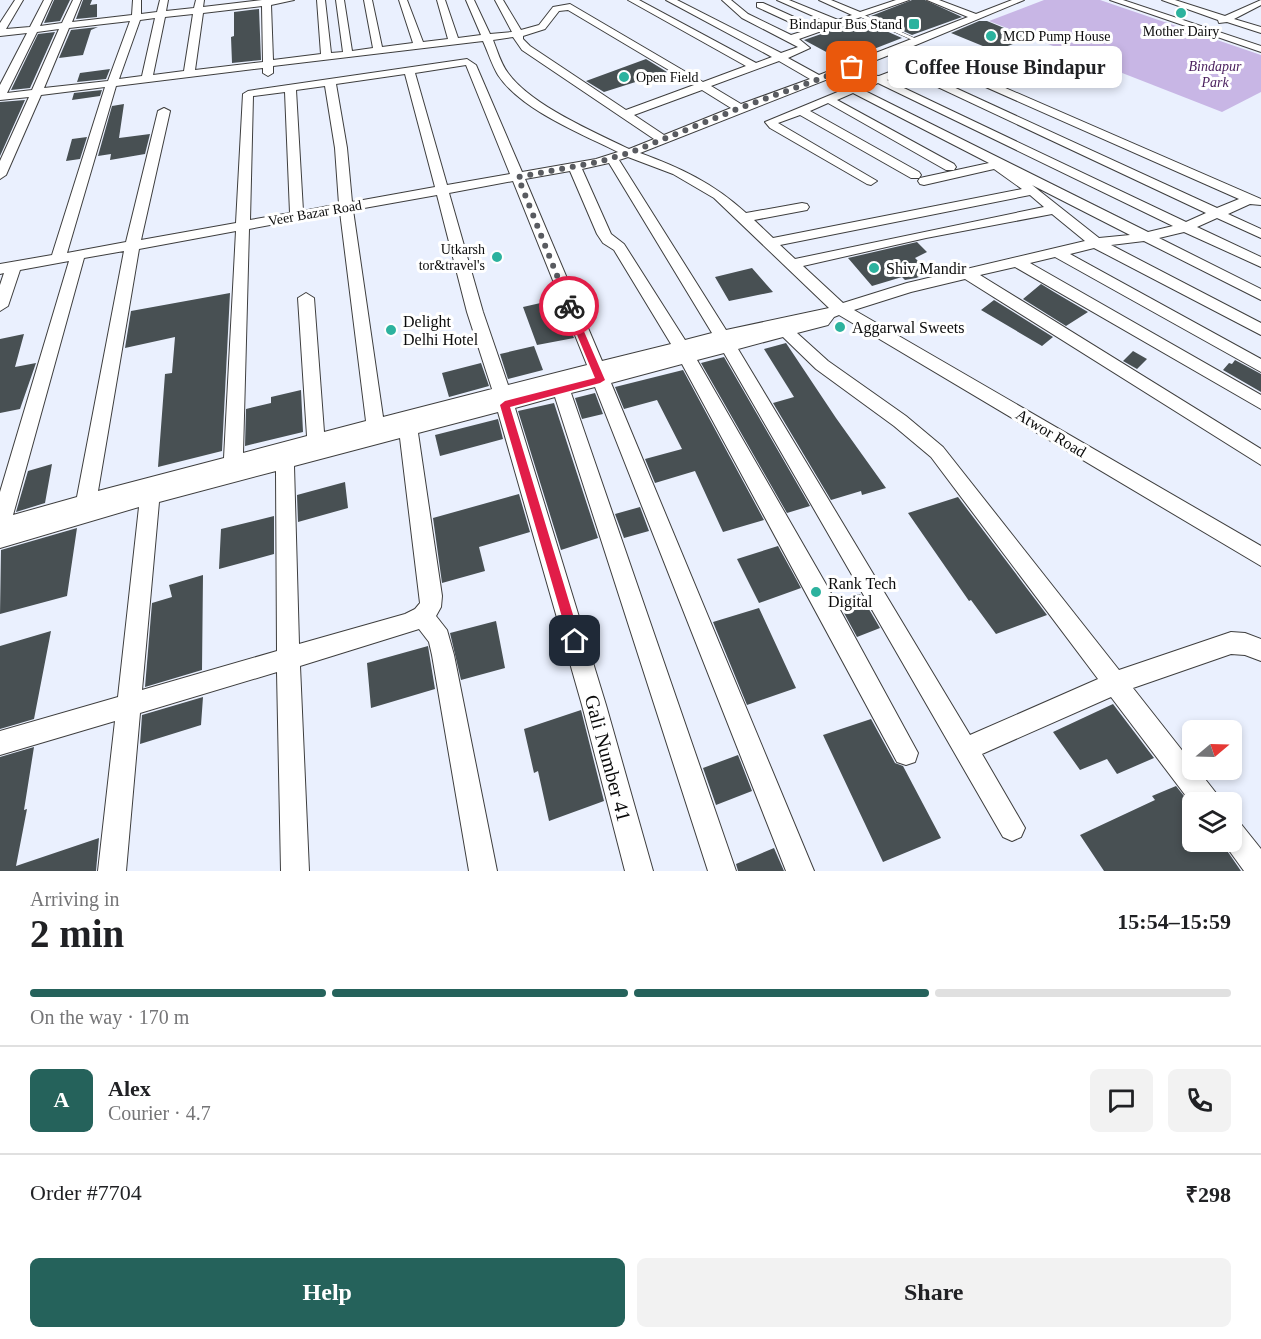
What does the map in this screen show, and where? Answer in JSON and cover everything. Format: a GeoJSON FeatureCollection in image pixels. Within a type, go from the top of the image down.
{"type":"FeatureCollection","features":[{"type":"Feature","properties":{"kind":"street"},"geometry":{"type":"LineString","coordinates":[[0,32],[19,0]]}},
{"type":"Feature","properties":{"kind":"street"},"geometry":{"type":"LineString","coordinates":[[0,97],[48,0]]}},
{"type":"Feature","properties":{"kind":"street"},"geometry":{"type":"LineString","coordinates":[[0,175],[77,0]]}},
{"type":"Feature","properties":{"kind":"street"},"geometry":{"type":"LineString","coordinates":[[58,259],[112,83],[136,18],[137,0]]}},
{"type":"Feature","properties":{"kind":"street"},"geometry":{"type":"LineString","coordinates":[[147,79],[164,0]]}},
{"type":"Feature","properties":{"kind":"street"},"geometry":{"type":"LineString","coordinates":[[0,32],[160,15],[200,5],[290,0]]}},
{"type":"Feature","properties":{"kind":"street"},"geometry":{"type":"LineString","coordinates":[[321,0],[326,57]]}},
{"type":"Feature","properties":{"kind":"street"},"geometry":{"type":"LineString","coordinates":[[340,0],[348,54]]}},
{"type":"Feature","properties":{"kind":"street"},"geometry":{"type":"LineString","coordinates":[[368,0],[378,51]]}},
{"type":"Feature","properties":{"kind":"street"},"geometry":{"type":"LineString","coordinates":[[403,0],[419,45]]}},
{"type":"Feature","properties":{"kind":"street"},"geometry":{"type":"LineString","coordinates":[[441,0],[454,41]]}},
{"type":"Feature","properties":{"kind":"street","name":"Atwor Road"},"geometry":{"type":"LineString","coordinates":[[470,0],[503,74],[518,90],[558,118],[629,153],[696,181],[719,195],[792,264],[834,312],[1261,557]]}},
{"type":"Feature","properties":{"kind":"street"},"geometry":{"type":"LineString","coordinates":[[499,0],[518,34],[518,39],[526,48],[662,139]]}},
{"type":"Feature","properties":{"kind":"street"},"geometry":{"type":"LineString","coordinates":[[632,0],[754,66]]}},
{"type":"Feature","properties":{"kind":"street"},"geometry":{"type":"LineString","coordinates":[[670,0],[819,79]]}},
{"type":"Feature","properties":{"kind":"street"},"geometry":{"type":"LineString","coordinates":[[623,115],[805,48],[745,16],[726,0]]}},
{"type":"Feature","properties":{"kind":"street"},"geometry":{"type":"LineString","coordinates":[[781,0],[838,23]]}},
{"type":"Feature","properties":{"kind":"street"},"geometry":{"type":"LineString","coordinates":[[823,0],[860,15]]}},
{"type":"Feature","properties":{"kind":"street"},"geometry":{"type":"LineString","coordinates":[[754,114],[819,79],[1020,0]]}},
{"type":"Feature","properties":{"kind":"street"},"geometry":{"type":"LineString","coordinates":[[1114,0],[1261,49]]}},
{"type":"Feature","properties":{"kind":"street"},"geometry":{"type":"LineString","coordinates":[[1166,0],[1261,30]]}},
{"type":"Feature","properties":{"kind":"street"},"geometry":{"type":"LineString","coordinates":[[1185,6],[1199,0]]}},
{"type":"Feature","properties":{"kind":"street"},"geometry":{"type":"LineString","coordinates":[[1236,0],[1257,3]]}},
{"type":"Feature","properties":{"kind":"street"},"geometry":{"type":"LineString","coordinates":[[267,1],[268,90]]}},
{"type":"Feature","properties":{"kind":"street"},"geometry":{"type":"LineString","coordinates":[[791,39],[900,1]]}},
{"type":"Feature","properties":{"kind":"street"},"geometry":{"type":"LineString","coordinates":[[938,1],[975,17]]}},
{"type":"Feature","properties":{"kind":"street"},"geometry":{"type":"LineString","coordinates":[[1204,30],[1257,3]]}},
{"type":"Feature","properties":{"kind":"street"},"geometry":{"type":"LineString","coordinates":[[0,97],[518,34],[542,27],[553,4],[570,7],[870,181]]}},
{"type":"Feature","properties":{"kind":"street"},"geometry":{"type":"LineString","coordinates":[[870,4],[880,9]]}},
{"type":"Feature","properties":{"kind":"street"},"geometry":{"type":"LineString","coordinates":[[189,74],[200,5]]}},
{"type":"Feature","properties":{"kind":"street"},"geometry":{"type":"LineString","coordinates":[[760,5],[815,30]]}},
{"type":"Feature","properties":{"kind":"street"},"geometry":{"type":"LineString","coordinates":[[0,11],[13,9]]}},
{"type":"Feature","properties":{"kind":"street"},"geometry":{"type":"LineString","coordinates":[[903,47],[1255,201]]}},
{"type":"Feature","properties":{"kind":"street"},"geometry":{"type":"LineString","coordinates":[[233,463],[247,96],[250,93],[268,90],[469,64],[681,571],[800,871]]}},
{"type":"Feature","properties":{"kind":"street"},"geometry":{"type":"LineString","coordinates":[[852,67],[1261,263]]}},
{"type":"Feature","properties":{"kind":"street","name":"Gali Number 41"},"geometry":{"type":"LineString","coordinates":[[410,70],[476,312],[594,705],[639,871]]}},
{"type":"Feature","properties":{"kind":"street"},"geometry":{"type":"LineString","coordinates":[[754,114],[773,120],[900,71],[916,73],[1261,234]]}},
{"type":"Feature","properties":{"kind":"street"},"geometry":{"type":"LineString","coordinates":[[330,82],[341,148],[346,207],[375,426]]}},
{"type":"Feature","properties":{"kind":"street"},"geometry":{"type":"LineString","coordinates":[[290,87],[297,217]]}},
{"type":"Feature","properties":{"kind":"street"},"geometry":{"type":"LineString","coordinates":[[854,89],[1261,295]]}},
{"type":"Feature","properties":{"kind":"street"},"geometry":{"type":"LineString","coordinates":[[828,99],[950,167]]}},
{"type":"Feature","properties":{"kind":"street"},"geometry":{"type":"LineString","coordinates":[[800,110],[920,178],[996,165],[1033,191],[1096,243],[1261,330]]}},
{"type":"Feature","properties":{"kind":"street"},"geometry":{"type":"LineString","coordinates":[[86,502],[132,246],[164,111]]}},
{"type":"Feature","properties":{"kind":"street","name":"Veer Bazar Road"},"geometry":{"type":"LineString","coordinates":[[7,267],[575,167],[629,153],[662,139],[754,114]]}},
{"type":"Feature","properties":{"kind":"street"},"geometry":{"type":"LineString","coordinates":[[612,158],[725,341],[1012,828]]}},
{"type":"Feature","properties":{"kind":"street"},"geometry":{"type":"LineString","coordinates":[[575,167],[608,240],[619,247],[684,352],[814,582],[906,753]]}},
{"type":"Feature","properties":{"kind":"street"},"geometry":{"type":"LineString","coordinates":[[770,243],[1033,191]]}},
{"type":"Feature","properties":{"kind":"street"},"geometry":{"type":"LineString","coordinates":[[0,539],[150,496],[408,428],[504,399],[725,341],[816,314],[834,312],[881,295],[1096,243],[1145,237],[1186,227],[1216,213],[1255,201]]}},
{"type":"Feature","properties":{"kind":"street"},"geometry":{"type":"LineString","coordinates":[[743,218],[802,207]]}},
{"type":"Feature","properties":{"kind":"street"},"geometry":{"type":"LineString","coordinates":[[792,264],[1055,209]]}},
{"type":"Feature","properties":{"kind":"street"},"geometry":{"type":"LineString","coordinates":[[1058,253],[1261,366]]}},
{"type":"Feature","properties":{"kind":"street"},"geometry":{"type":"LineString","coordinates":[[0,526],[78,255]]}},
{"type":"Feature","properties":{"kind":"street"},"geometry":{"type":"LineString","coordinates":[[1018,262],[1261,403]]}},
{"type":"Feature","properties":{"kind":"street"},"geometry":{"type":"LineString","coordinates":[[0,306],[7,267]]}},
{"type":"Feature","properties":{"kind":"street"},"geometry":{"type":"LineString","coordinates":[[968,274],[1261,458]]}},
{"type":"Feature","properties":{"kind":"street"},"geometry":{"type":"LineString","coordinates":[[306,298],[316,441]]}},
{"type":"Feature","properties":{"kind":"street"},"geometry":{"type":"LineString","coordinates":[[725,341],[786,331],[822,321],[834,312]]}},
{"type":"Feature","properties":{"kind":"street"},"geometry":{"type":"LineString","coordinates":[[786,331],[820,365],[908,426],[937,452],[1113,684],[1199,792]]}},
{"type":"Feature","properties":{"kind":"street"},"geometry":{"type":"LineString","coordinates":[[0,526],[375,426],[504,399],[561,390],[598,374]]}},
{"type":"Feature","properties":{"kind":"street"},"geometry":{"type":"LineString","coordinates":[[561,390],[722,871]]}},
{"type":"Feature","properties":{"kind":"street"},"geometry":{"type":"LineString","coordinates":[[0,743],[129,703],[376,633],[423,616],[430,608],[431,596],[408,428]]}},
{"type":"Feature","properties":{"kind":"street"},"geometry":{"type":"LineString","coordinates":[[285,461],[288,658],[295,871]]}},
{"type":"Feature","properties":{"kind":"street"},"geometry":{"type":"LineString","coordinates":[[112,871],[150,496]]}},
{"type":"Feature","properties":{"kind":"street"},"geometry":{"type":"LineString","coordinates":[[423,616],[439,638],[483,871]]}},
{"type":"Feature","properties":{"kind":"street"},"geometry":{"type":"LineString","coordinates":[[966,749],[1113,684],[1231,643],[1245,644],[1261,650]]}},
{"type":"Feature","properties":{"kind":"street"},"geometry":{"type":"LineString","coordinates":[[1242,846],[1261,871]]}},
{"type":"Feature","properties":{"kind":"lane"},"geometry":{"type":"LineString","coordinates":[[860,15],[919,41]]}},
{"type":"Feature","properties":{"kind":"green space","name":"Bindapur Park"},"geometry":{"type":"Polygon","coordinates":[[[1044,0],[1100,0],[1261,55],[1261,92],[1222,112],[989,21],[1044,0]]]}},
{"type":"Feature","properties":{"kind":"building"},"geometry":{"type":"Polygon","coordinates":[[[54,0],[70,0],[60,21],[44,23],[54,0]]]}},
{"type":"Feature","properties":{"kind":"building"},"geometry":{"type":"Polygon","coordinates":[[[83,0],[92,0],[90,5],[97,4],[97,17],[76,19],[83,0]]]}},
{"type":"Feature","properties":{"kind":"building","name":"Bindapur Bus Stand"},"geometry":{"type":"Polygon","coordinates":[[[912,0],[925,0],[962,17],[912,35],[871,16],[912,0]]]}},
{"type":"Feature","properties":{"kind":"building"},"geometry":{"type":"Polygon","coordinates":[[[259,9],[261,60],[232,63],[231,37],[234,36],[234,12],[259,9]]]}},
{"type":"Feature","properties":{"kind":"building"},"geometry":{"type":"Polygon","coordinates":[[[861,20],[902,38],[843,61],[804,40],[861,20]]]}},
{"type":"Feature","properties":{"kind":"building","name":"MCD Pump House"},"geometry":{"type":"Polygon","coordinates":[[[979,21],[987,21],[1028,38],[995,51],[951,33],[979,21]]]}},
{"type":"Feature","properties":{"kind":"building"},"geometry":{"type":"Polygon","coordinates":[[[98,27],[91,30],[83,55],[59,58],[71,30],[98,27]]]}},
{"type":"Feature","properties":{"kind":"building"},"geometry":{"type":"Polygon","coordinates":[[[55,32],[30,88],[11,90],[38,34],[55,32]]]}},
{"type":"Feature","properties":{"kind":"building","name":"Open Field"},"geometry":{"type":"Polygon","coordinates":[[[646,59],[667,72],[604,92],[586,81],[646,59]]]}},
{"type":"Feature","properties":{"kind":"building"},"geometry":{"type":"Polygon","coordinates":[[[110,69],[106,79],[77,82],[80,73],[110,69]]]}},
{"type":"Feature","properties":{"kind":"building"},"geometry":{"type":"Polygon","coordinates":[[[102,90],[100,96],[72,100],[74,93],[102,90]]]}},
{"type":"Feature","properties":{"kind":"building"},"geometry":{"type":"Polygon","coordinates":[[[25,100],[0,156],[0,102],[25,100]]]}},
{"type":"Feature","properties":{"kind":"building"},"geometry":{"type":"Polygon","coordinates":[[[124,104],[119,138],[150,134],[145,154],[110,160],[111,154],[98,156],[112,106],[124,104]]]}},
{"type":"Feature","properties":{"kind":"building"},"geometry":{"type":"Polygon","coordinates":[[[87,137],[80,159],[66,161],[72,139],[87,137]]]}},
{"type":"Feature","properties":{"kind":"building"},"geometry":{"type":"Polygon","coordinates":[[[917,242],[927,252],[915,258],[930,273],[916,278],[905,280],[902,277],[872,286],[848,258],[917,242]]]}},
{"type":"Feature","properties":{"kind":"building"},"geometry":{"type":"Polygon","coordinates":[[[752,268],[773,292],[729,301],[715,277],[752,268]]]}},
{"type":"Feature","properties":{"kind":"building"},"geometry":{"type":"Polygon","coordinates":[[[1041,284],[1088,312],[1066,326],[1023,299],[1041,284]]]}},
{"type":"Feature","properties":{"kind":"building"},"geometry":{"type":"Polygon","coordinates":[[[230,293],[222,451],[158,467],[165,374],[172,373],[175,337],[125,348],[131,311],[230,293]]]}},
{"type":"Feature","properties":{"kind":"building"},"geometry":{"type":"Polygon","coordinates":[[[558,299],[574,338],[537,345],[523,307],[558,299]]]}},
{"type":"Feature","properties":{"kind":"building"},"geometry":{"type":"Polygon","coordinates":[[[994,300],[1053,337],[1042,346],[981,310],[994,300]]]}},
{"type":"Feature","properties":{"kind":"building"},"geometry":{"type":"Polygon","coordinates":[[[24,334],[15,367],[36,363],[20,409],[0,413],[0,339],[24,334]]]}},
{"type":"Feature","properties":{"kind":"building"},"geometry":{"type":"Polygon","coordinates":[[[786,343],[886,488],[862,495],[861,491],[831,500],[773,403],[794,397],[764,349],[786,343]]]}},
{"type":"Feature","properties":{"kind":"building"},"geometry":{"type":"Polygon","coordinates":[[[534,346],[543,370],[508,379],[500,354],[534,346]]]}},
{"type":"Feature","properties":{"kind":"building"},"geometry":{"type":"Polygon","coordinates":[[[1133,351],[1147,359],[1137,369],[1123,361],[1133,351]]]}},
{"type":"Feature","properties":{"kind":"building"},"geometry":{"type":"Polygon","coordinates":[[[724,357],[810,506],[787,513],[701,363],[724,357]]]}},
{"type":"Feature","properties":{"kind":"building"},"geometry":{"type":"Polygon","coordinates":[[[1235,360],[1261,374],[1261,392],[1223,370],[1235,360]]]}},
{"type":"Feature","properties":{"kind":"building"},"geometry":{"type":"Polygon","coordinates":[[[481,363],[489,386],[449,397],[442,373],[481,363]]]}},
{"type":"Feature","properties":{"kind":"building"},"geometry":{"type":"Polygon","coordinates":[[[683,370],[764,520],[723,532],[695,471],[655,483],[645,459],[682,449],[657,400],[624,409],[615,387],[683,370]]]}},
{"type":"Feature","properties":{"kind":"building"},"geometry":{"type":"Polygon","coordinates":[[[301,390],[303,432],[245,446],[246,409],[271,403],[271,397],[301,390]]]}},
{"type":"Feature","properties":{"kind":"building"},"geometry":{"type":"Polygon","coordinates":[[[595,393],[603,414],[582,419],[575,398],[595,393]]]}},
{"type":"Feature","properties":{"kind":"building"},"geometry":{"type":"Polygon","coordinates":[[[554,403],[598,538],[561,550],[518,411],[554,403]]]}},
{"type":"Feature","properties":{"kind":"building"},"geometry":{"type":"Polygon","coordinates":[[[498,419],[503,439],[440,456],[435,435],[498,419]]]}},
{"type":"Feature","properties":{"kind":"building"},"geometry":{"type":"Polygon","coordinates":[[[52,464],[45,503],[16,512],[28,471],[52,464]]]}},
{"type":"Feature","properties":{"kind":"building"},"geometry":{"type":"Polygon","coordinates":[[[345,482],[348,508],[298,522],[297,495],[345,482]]]}},
{"type":"Feature","properties":{"kind":"building"},"geometry":{"type":"Polygon","coordinates":[[[519,494],[530,532],[479,547],[485,571],[442,583],[433,518],[519,494]]]}},
{"type":"Feature","properties":{"kind":"building"},"geometry":{"type":"Polygon","coordinates":[[[958,497],[1047,615],[996,634],[971,600],[969,601],[908,513],[958,497]]]}},
{"type":"Feature","properties":{"kind":"building"},"geometry":{"type":"Polygon","coordinates":[[[640,507],[649,531],[624,538],[615,514],[640,507]]]}},
{"type":"Feature","properties":{"kind":"building"},"geometry":{"type":"Polygon","coordinates":[[[274,516],[274,554],[219,569],[221,529],[274,516]]]}},
{"type":"Feature","properties":{"kind":"building"},"geometry":{"type":"Polygon","coordinates":[[[77,528],[67,596],[0,614],[1,550],[77,528]]]}},
{"type":"Feature","properties":{"kind":"building"},"geometry":{"type":"Polygon","coordinates":[[[778,546],[801,588],[759,603],[737,559],[778,546]]]}},
{"type":"Feature","properties":{"kind":"building"},"geometry":{"type":"Polygon","coordinates":[[[203,575],[202,670],[145,687],[152,603],[172,597],[169,585],[203,575]]]}},
{"type":"Feature","properties":{"kind":"building"},"geometry":{"type":"Polygon","coordinates":[[[860,594],[880,628],[857,637],[837,600],[860,594]]]}},
{"type":"Feature","properties":{"kind":"building"},"geometry":{"type":"Polygon","coordinates":[[[759,608],[796,688],[747,705],[713,622],[759,608]]]}},
{"type":"Feature","properties":{"kind":"building"},"geometry":{"type":"Polygon","coordinates":[[[496,621],[505,668],[461,680],[450,633],[496,621]]]}},
{"type":"Feature","properties":{"kind":"building"},"geometry":{"type":"Polygon","coordinates":[[[51,631],[34,719],[0,729],[0,646],[51,631]]]}},
{"type":"Feature","properties":{"kind":"building"},"geometry":{"type":"Polygon","coordinates":[[[428,646],[435,689],[371,708],[367,663],[428,646]]]}},
{"type":"Feature","properties":{"kind":"building"},"geometry":{"type":"Polygon","coordinates":[[[203,697],[201,725],[140,744],[142,715],[203,697]]]}},
{"type":"Feature","properties":{"kind":"building"},"geometry":{"type":"Polygon","coordinates":[[[1113,704],[1154,758],[1117,774],[1107,759],[1080,770],[1053,732],[1113,704]]]}},
{"type":"Feature","properties":{"kind":"building"},"geometry":{"type":"Polygon","coordinates":[[[581,710],[604,801],[549,821],[538,771],[534,773],[524,729],[581,710]]]}},
{"type":"Feature","properties":{"kind":"building"},"geometry":{"type":"Polygon","coordinates":[[[871,719],[895,763],[903,766],[941,838],[883,862],[823,735],[871,719]]]}},
{"type":"Feature","properties":{"kind":"building"},"geometry":{"type":"Polygon","coordinates":[[[34,747],[24,810],[27,809],[16,866],[99,838],[96,871],[0,871],[0,757],[34,747]]]}},
{"type":"Feature","properties":{"kind":"building"},"geometry":{"type":"Polygon","coordinates":[[[738,755],[752,791],[716,805],[703,768],[738,755]]]}},
{"type":"Feature","properties":{"kind":"building"},"geometry":{"type":"Polygon","coordinates":[[[1176,786],[1182,794],[1182,852],[1228,852],[1241,871],[1104,871],[1080,835],[1155,800],[1152,796],[1176,786]]]}},
{"type":"Feature","properties":{"kind":"building"},"geometry":{"type":"Polygon","coordinates":[[[774,848],[784,871],[738,871],[736,864],[774,848]]]}},
{"type":"Feature","properties":{"kind":"way so far"},"geometry":{"type":"LineString","coordinates":[[569,306],[518,177],[598,162],[629,153],[740,108],[852,67]]}},
{"type":"Feature","properties":{"kind":"place","name":"Mother Dairy"},"geometry":{"type":"Point","coordinates":[1181,13]}},
{"type":"Feature","properties":{"kind":"place","name":"Bindapur Bus Stand"},"geometry":{"type":"Point","coordinates":[914,24]}},
{"type":"Feature","properties":{"kind":"place","name":"MCD Pump House"},"geometry":{"type":"Point","coordinates":[991,36]}},
{"type":"Feature","properties":{"kind":"place","name":"Coffee House Bindapur"},"geometry":{"type":"Point","coordinates":[852,67]}},
{"type":"Feature","properties":{"kind":"place","name":"Open Field"},"geometry":{"type":"Point","coordinates":[624,77]}},
{"type":"Feature","properties":{"kind":"place","name":"Utkarsh tor&travel's"},"geometry":{"type":"Point","coordinates":[497,257]}},
{"type":"Feature","properties":{"kind":"place","name":"Shiv Mandir"},"geometry":{"type":"Point","coordinates":[874,268]}},
{"type":"Feature","properties":{"kind":"place","name":"Aggarwal Sweets"},"geometry":{"type":"Point","coordinates":[840,327]}},
{"type":"Feature","properties":{"kind":"place","name":"Delight Delhi Hotel"},"geometry":{"type":"Point","coordinates":[391,330]}},
{"type":"Feature","properties":{"kind":"place","name":"Rank Tech Digital"},"geometry":{"type":"Point","coordinates":[816,592]}},
{"type":"Feature","properties":{"kind":"route"},"geometry":{"type":"LineString","coordinates":[[569,306],[600,380],[505,405],[575,641]]}}]}
